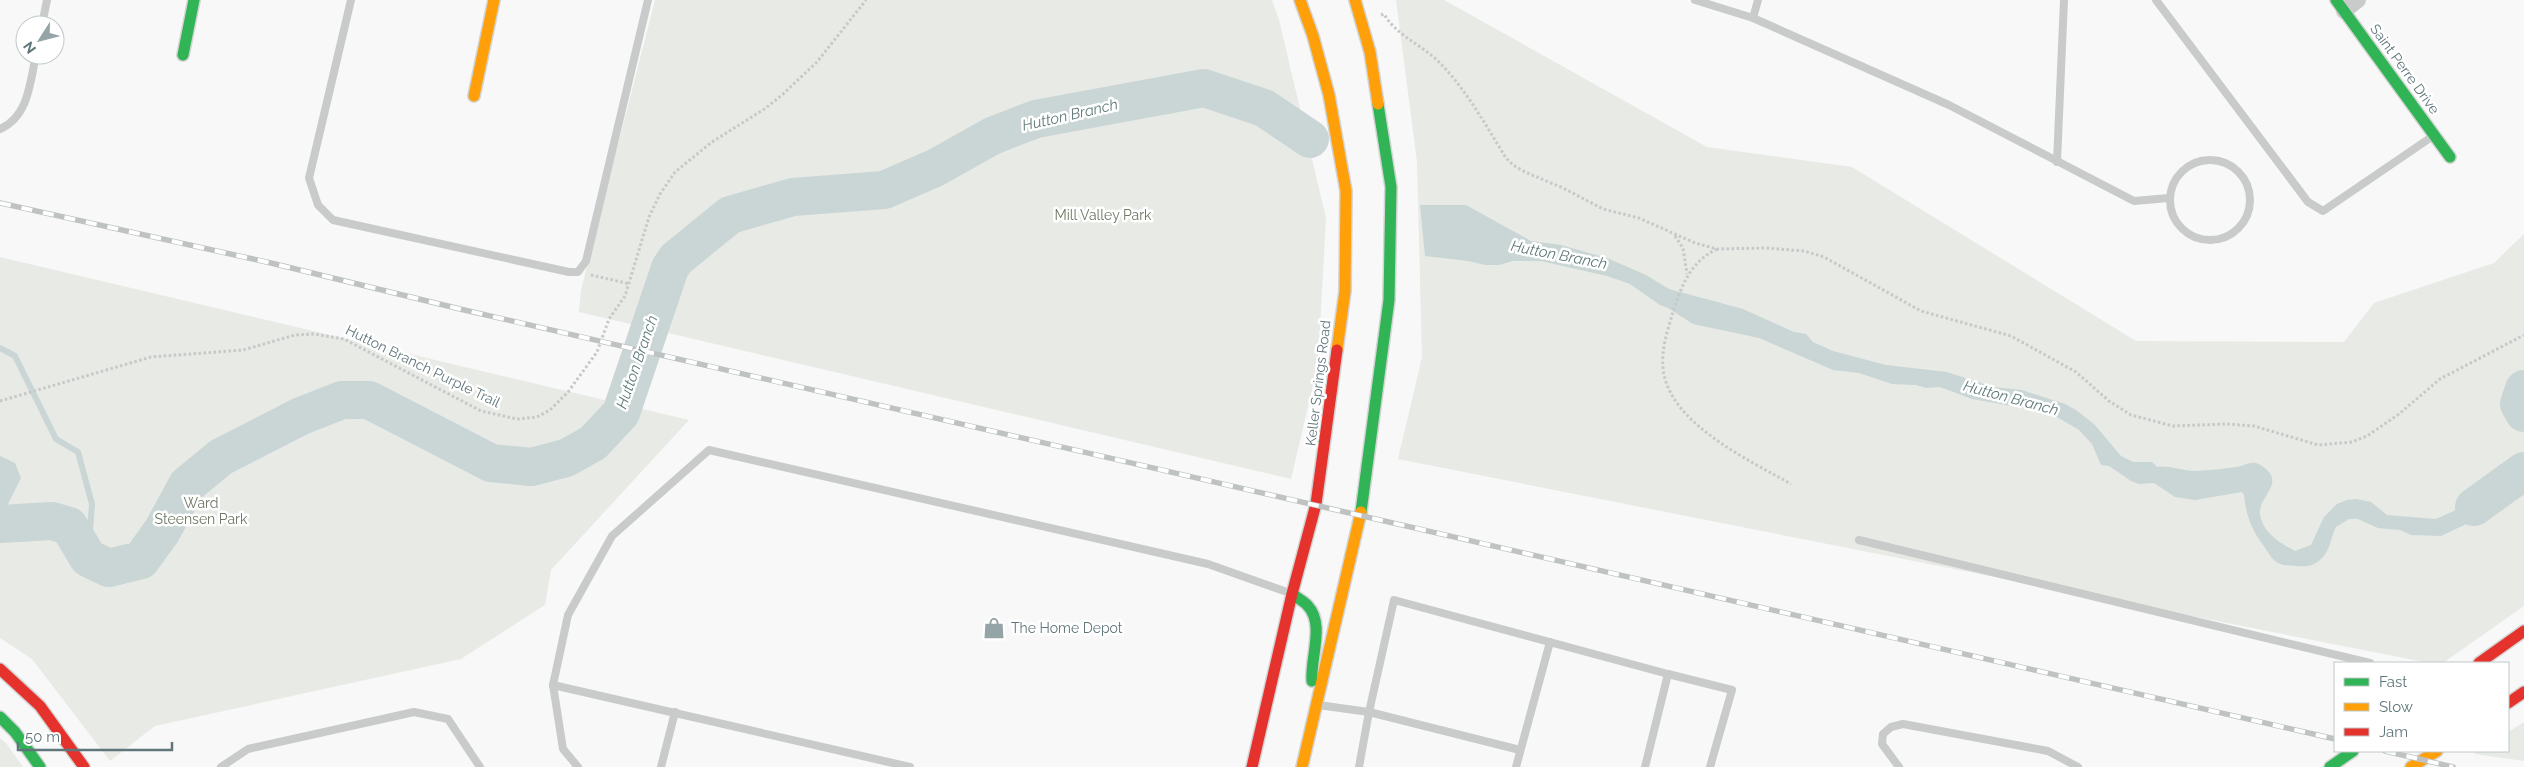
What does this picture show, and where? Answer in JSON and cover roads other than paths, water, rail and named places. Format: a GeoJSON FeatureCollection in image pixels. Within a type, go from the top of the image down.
{"type":"FeatureCollection","features":[{"type":"Feature","properties":{"kind":"main road"},"geometry":{"type":"LineString","coordinates":[[183,55],[194,0]]}},
{"type":"Feature","properties":{"kind":"main road"},"geometry":{"type":"LineString","coordinates":[[474,96],[494,0]]}},
{"type":"Feature","properties":{"kind":"main road"},"geometry":{"type":"LineString","coordinates":[[1302,767],[1362,515],[1390,300],[1391,187],[1370,52],[1355,0]]}},
{"type":"Feature","properties":{"kind":"main road","name":"Keller Springs Road"},"geometry":{"type":"LineString","coordinates":[[1252,767],[1292,594],[1316,504],[1345,292],[1346,191],[1329,95],[1304,1]]}},
{"type":"Feature","properties":{"kind":"main road","name":"Saint Perre Drive"},"geometry":{"type":"LineString","coordinates":[[2340,5],[2450,157]]}},
{"type":"Feature","properties":{"kind":"main road"},"geometry":{"type":"LineString","coordinates":[[1292,594],[1311,608],[1317,623],[1310,669],[1316,704]]}},
{"type":"Feature","properties":{"kind":"main road"},"geometry":{"type":"LineString","coordinates":[[2480,662],[2524,631]]}},
{"type":"Feature","properties":{"kind":"main road"},"geometry":{"type":"LineString","coordinates":[[0,669],[40,706],[84,767]]}},
{"type":"Feature","properties":{"kind":"main road"},"geometry":{"type":"LineString","coordinates":[[2509,702],[2524,692]]}},
{"type":"Feature","properties":{"kind":"main road"},"geometry":{"type":"LineString","coordinates":[[0,717],[15,732],[40,767]]}},
{"type":"Feature","properties":{"kind":"main road"},"geometry":{"type":"LineString","coordinates":[[2330,767],[2352,752]]}},
{"type":"Feature","properties":{"kind":"main road"},"geometry":{"type":"LineString","coordinates":[[2411,767],[2435,752]]}},
{"type":"Feature","properties":{"kind":"street"},"geometry":{"type":"LineString","coordinates":[[2340,5],[2358,0]]}},
{"type":"Feature","properties":{"kind":"lane"},"geometry":{"type":"LineString","coordinates":[[44,15],[47,0]]}},
{"type":"Feature","properties":{"kind":"lane"},"geometry":{"type":"LineString","coordinates":[[351,0],[309,178],[318,205],[333,220],[569,272],[578,272],[586,261],[648,0]]}},
{"type":"Feature","properties":{"kind":"lane"},"geometry":{"type":"LineString","coordinates":[[1753,18],[1758,0]]}},
{"type":"Feature","properties":{"kind":"lane"},"geometry":{"type":"LineString","coordinates":[[2056,162],[2064,0]]}},
{"type":"Feature","properties":{"kind":"lane"},"geometry":{"type":"LineString","coordinates":[[2156,0],[2308,202],[2323,211],[2434,135]]}},
{"type":"Feature","properties":{"kind":"lane"},"geometry":{"type":"LineString","coordinates":[[1701,1],[1753,18],[1949,105],[2134,201],[2169,198]]}},
{"type":"Feature","properties":{"kind":"lane"},"geometry":{"type":"LineString","coordinates":[[0,129],[7,126],[20,113],[28,94],[34,65]]}},
{"type":"Feature","properties":{"kind":"lane"},"geometry":{"type":"LineString","coordinates":[[2212,158],[2232,165],[2247,180],[2252,201],[2245,222],[2230,236],[2209,241],[2188,235],[2174,219],[2169,198],[2175,178],[2191,163],[2212,158]]}},
{"type":"Feature","properties":{"kind":"lane"},"geometry":{"type":"LineString","coordinates":[[578,767],[564,750],[553,685],[568,615],[612,536],[709,450],[791,467],[1208,564],[1292,594]]}},
{"type":"Feature","properties":{"kind":"lane"},"geometry":{"type":"LineString","coordinates":[[1859,540],[2366,662]]}},
{"type":"Feature","properties":{"kind":"lane"},"geometry":{"type":"LineString","coordinates":[[1359,767],[1394,600],[1732,690],[1710,767]]}},
{"type":"Feature","properties":{"kind":"lane"},"geometry":{"type":"LineString","coordinates":[[1516,767],[1550,642]]}},
{"type":"Feature","properties":{"kind":"lane"},"geometry":{"type":"LineString","coordinates":[[1645,767],[1668,674]]}},
{"type":"Feature","properties":{"kind":"lane"},"geometry":{"type":"LineString","coordinates":[[553,685],[910,767]]}},
{"type":"Feature","properties":{"kind":"lane"},"geometry":{"type":"LineString","coordinates":[[1316,704],[1370,712],[1520,750]]}},
{"type":"Feature","properties":{"kind":"lane"},"geometry":{"type":"LineString","coordinates":[[221,767],[248,749],[414,712],[448,719],[480,767]]}},
{"type":"Feature","properties":{"kind":"lane"},"geometry":{"type":"LineString","coordinates":[[661,767],[675,712]]}},
{"type":"Feature","properties":{"kind":"lane"},"geometry":{"type":"LineString","coordinates":[[1899,767],[1882,744],[1883,734],[1891,727],[1903,724],[2048,751],[2078,767]]}},
{"type":"Feature","properties":{"kind":"water"},"geometry":{"type":"Polygon","coordinates":[[[1420,205],[1466,205],[1531,241],[1561,245],[1607,258],[1646,275],[1669,289],[1743,309],[1794,332],[1806,334],[1813,342],[1833,351],[1886,365],[1947,372],[1993,387],[2022,390],[2065,404],[2094,424],[2121,456],[2133,462],[2152,462],[2157,467],[2195,471],[2237,467],[2250,463],[2258,464],[2266,469],[2271,475],[2272,480],[2260,508],[2264,526],[2273,537],[2295,551],[2311,545],[2324,517],[2337,504],[2347,500],[2356,499],[2371,502],[2387,515],[2436,519],[2476,501],[2492,482],[2509,469],[2524,490],[2479,518],[2441,536],[2411,535],[2400,530],[2378,528],[2358,519],[2349,519],[2336,527],[2327,552],[2313,565],[2288,566],[2274,560],[2257,536],[2249,520],[2242,492],[2195,500],[2175,497],[2154,483],[2139,484],[2131,481],[2109,466],[2101,465],[2092,444],[2079,430],[2057,417],[2018,407],[1972,399],[1940,387],[1926,388],[1916,385],[1892,384],[1859,373],[1833,370],[1759,338],[1693,324],[1660,305],[1630,284],[1607,276],[1541,261],[1513,261],[1499,265],[1485,265],[1425,256],[1420,205]]]}},
{"type":"Feature","properties":{"kind":"water"},"geometry":{"type":"Polygon","coordinates":[[[0,456],[15,463],[21,478],[6,508],[15,514],[34,513],[37,526],[32,531],[0,532],[0,456]]]}},
{"type":"Feature","properties":{"kind":"waterway","name":"Hutton Branch"},"geometry":{"type":"LineString","coordinates":[[0,524],[52,521],[69,526],[88,558],[109,568],[141,560],[162,531],[187,485],[221,457],[301,416],[342,400],[369,400],[491,463],[531,467],[566,458],[593,443],[621,413],[670,268],[676,259],[730,215],[793,197],[884,190],[935,168],[992,136],[1036,119],[1204,88],[1264,108],[1310,139]]}},
{"type":"Feature","properties":{"kind":"waterway"},"geometry":{"type":"LineString","coordinates":[[0,348],[15,356],[56,439],[78,452],[92,504],[88,558]]}},
{"type":"Feature","properties":{"kind":"waterway","name":"Hutton Branch"},"geometry":{"type":"LineString","coordinates":[[2524,389],[2519,404],[2524,413]]}},
{"type":"Feature","properties":{"kind":"waterway","name":"Hutton Branch"},"geometry":{"type":"LineString","coordinates":[[2474,507],[2524,471]]}},
{"type":"Feature","properties":{"kind":"railway"},"geometry":{"type":"LineString","coordinates":[[0,203],[271,263],[460,309],[2334,739]]}},
{"type":"Feature","properties":{"kind":"railway"},"geometry":{"type":"LineString","coordinates":[[2389,752],[2453,767]]}},
{"type":"Feature","properties":{"kind":"place","name":"The Home Depot"},"geometry":{"type":"Point","coordinates":[994,628]}},
{"type":"Feature","properties":{"kind":"park label","name":"Mill Valley Park"},"geometry":{"type":"Point","coordinates":[1103,215]}},
{"type":"Feature","properties":{"kind":"park label","name":"Ward Steensen Park"},"geometry":{"type":"Point","coordinates":[201,512]}}]}
